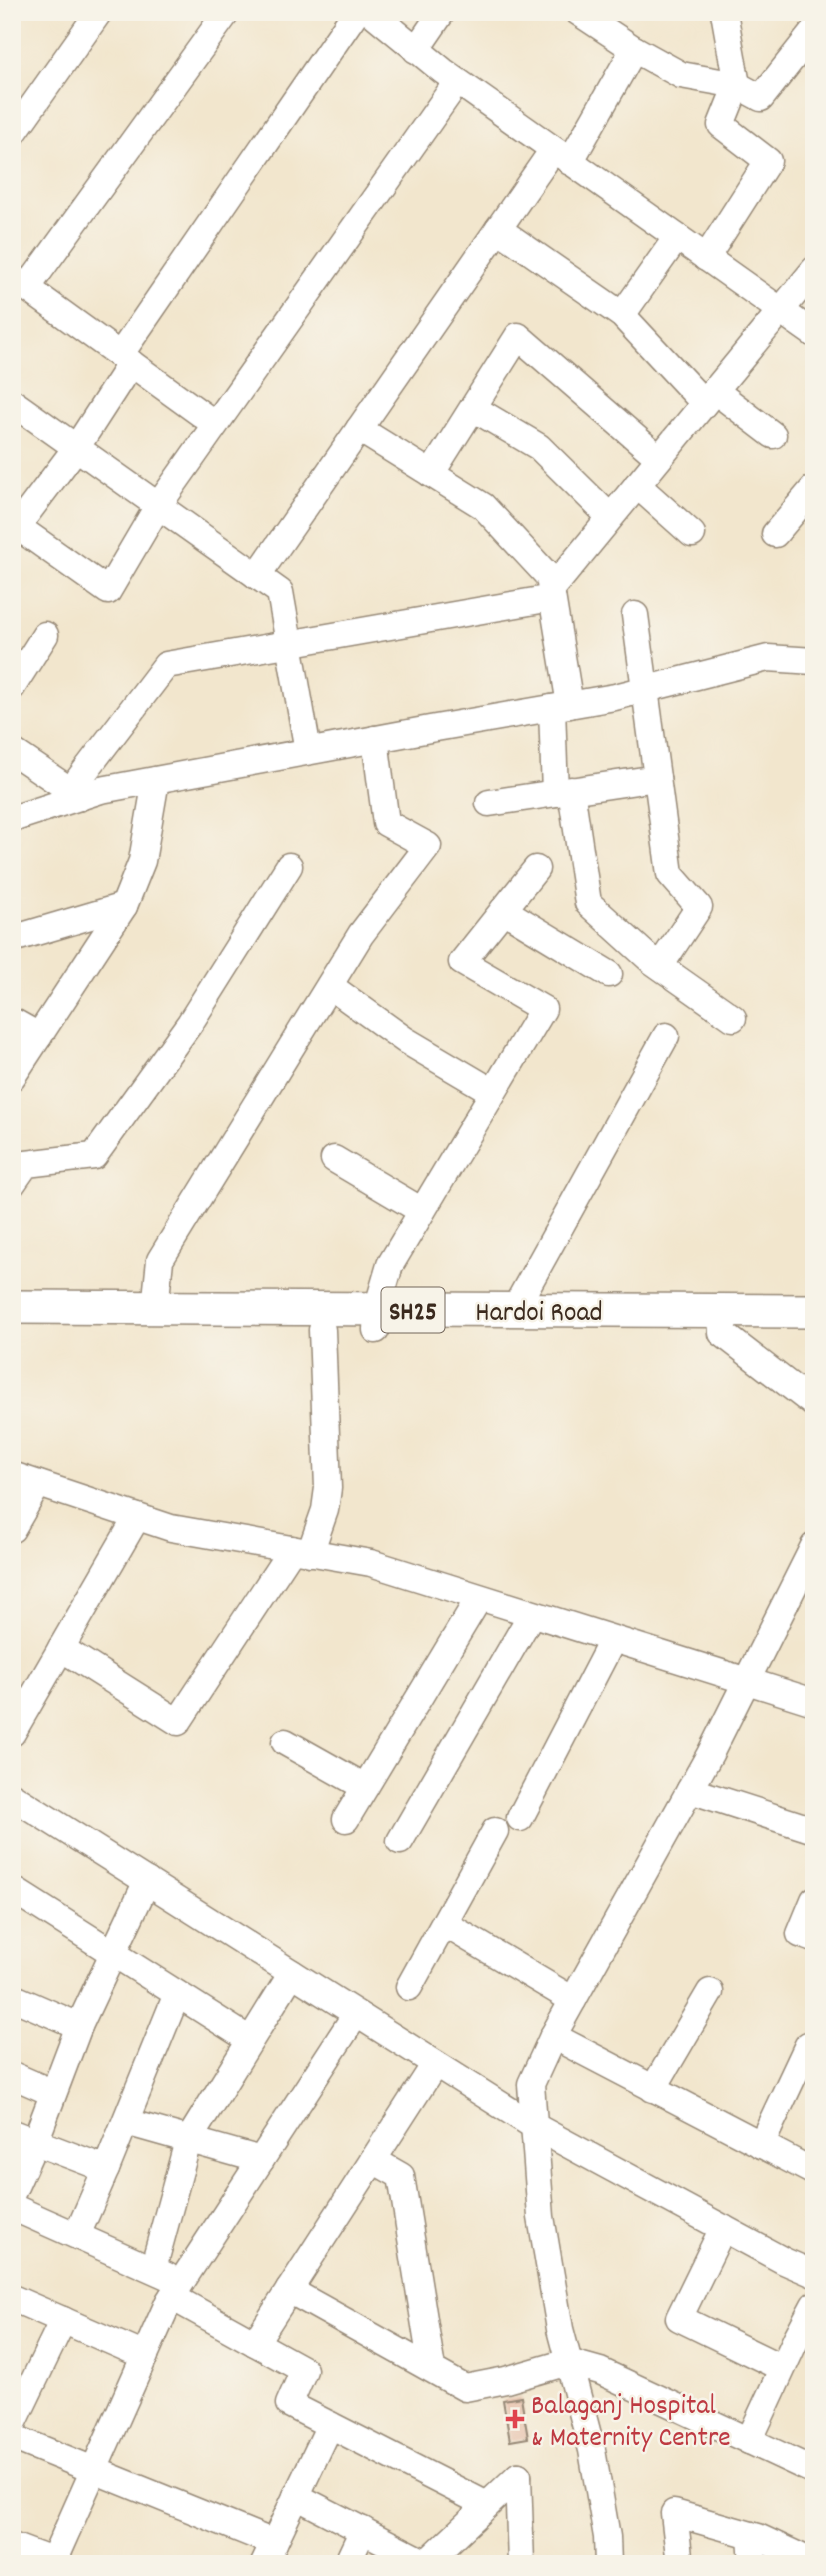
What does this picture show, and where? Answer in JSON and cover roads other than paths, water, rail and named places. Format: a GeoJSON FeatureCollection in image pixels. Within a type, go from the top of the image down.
{"type":"FeatureCollection","features":[{"type":"Feature","properties":{"kind":"main road","name":"Hardoi Road"},"geometry":{"type":"LineString","coordinates":[[12,1307],[155,1308],[376,1320],[721,1322],[814,1311]]}},
{"type":"Feature","properties":{"kind":"main road","name":"Hardoi Road"},"geometry":{"type":"LineString","coordinates":[[12,1328],[322,1329],[376,1320],[513,1310],[721,1322],[814,1334]]}},
{"type":"Feature","properties":{"kind":"street"},"geometry":{"type":"LineString","coordinates":[[12,135],[99,12]]}},
{"type":"Feature","properties":{"kind":"street"},"geometry":{"type":"LineString","coordinates":[[215,424],[20,283],[228,12]]}},
{"type":"Feature","properties":{"kind":"street"},"geometry":{"type":"LineString","coordinates":[[356,12],[125,358],[76,447],[14,527],[108,591],[158,506],[457,82]]}},
{"type":"Feature","properties":{"kind":"street"},"geometry":{"type":"LineString","coordinates":[[371,12],[457,82],[814,334]]}},
{"type":"Feature","properties":{"kind":"street"},"geometry":{"type":"LineString","coordinates":[[416,50],[442,12]]}},
{"type":"Feature","properties":{"kind":"street"},"geometry":{"type":"LineString","coordinates":[[578,12],[634,49],[681,75],[737,85],[761,98],[814,31]]}},
{"type":"Feature","properties":{"kind":"street"},"geometry":{"type":"LineString","coordinates":[[706,258],[768,161],[721,125],[737,85],[724,12]]}},
{"type":"Feature","properties":{"kind":"street"},"geometry":{"type":"LineString","coordinates":[[257,576],[498,229],[562,156],[634,49]]}},
{"type":"Feature","properties":{"kind":"street"},"geometry":{"type":"LineString","coordinates":[[498,229],[622,315],[709,397],[773,435]]}},
{"type":"Feature","properties":{"kind":"street"},"geometry":{"type":"LineString","coordinates":[[622,315],[677,237]]}},
{"type":"Feature","properties":{"kind":"street"},"geometry":{"type":"LineString","coordinates":[[80,797],[79,779],[166,665],[551,594],[610,517],[814,270]]}},
{"type":"Feature","properties":{"kind":"street"},"geometry":{"type":"LineString","coordinates":[[431,474],[518,336],[659,458]]}},
{"type":"Feature","properties":{"kind":"street"},"geometry":{"type":"LineString","coordinates":[[12,402],[279,592],[308,751]]}},
{"type":"Feature","properties":{"kind":"street"},"geometry":{"type":"LineString","coordinates":[[473,408],[539,447],[610,517]]}},
{"type":"Feature","properties":{"kind":"street"},"geometry":{"type":"LineString","coordinates":[[359,429],[483,506],[548,577],[561,706],[563,792],[588,903],[660,966],[733,1018]]}},
{"type":"Feature","properties":{"kind":"street"},"geometry":{"type":"LineString","coordinates":[[637,485],[692,534]]}},
{"type":"Feature","properties":{"kind":"street"},"geometry":{"type":"LineString","coordinates":[[775,534],[814,488]]}},
{"type":"Feature","properties":{"kind":"street"},"geometry":{"type":"LineString","coordinates":[[635,615],[670,874],[699,907],[660,966]]}},
{"type":"Feature","properties":{"kind":"street"},"geometry":{"type":"LineString","coordinates":[[12,687],[45,635]]}},
{"type":"Feature","properties":{"kind":"street"},"geometry":{"type":"LineString","coordinates":[[12,819],[101,790],[561,706],[646,689],[768,657],[814,661]]}},
{"type":"Feature","properties":{"kind":"street"},"geometry":{"type":"LineString","coordinates":[[155,1308],[160,1260],[361,934],[428,846],[386,823],[375,739]]}},
{"type":"Feature","properties":{"kind":"street"},"geometry":{"type":"LineString","coordinates":[[12,751],[80,797]]}},
{"type":"Feature","properties":{"kind":"street"},"geometry":{"type":"LineString","coordinates":[[489,803],[657,778]]}},
{"type":"Feature","properties":{"kind":"street"},"geometry":{"type":"LineString","coordinates":[[12,1077],[124,906],[142,861],[156,780]]}},
{"type":"Feature","properties":{"kind":"street"},"geometry":{"type":"LineString","coordinates":[[12,1184],[26,1164],[94,1156],[190,1023],[289,866]]}},
{"type":"Feature","properties":{"kind":"street"},"geometry":{"type":"LineString","coordinates":[[376,1320],[390,1265],[543,1009],[462,962],[536,869]]}},
{"type":"Feature","properties":{"kind":"street"},"geometry":{"type":"LineString","coordinates":[[12,939],[124,906]]}},
{"type":"Feature","properties":{"kind":"street"},"geometry":{"type":"LineString","coordinates":[[503,911],[609,974]]}},
{"type":"Feature","properties":{"kind":"street"},"geometry":{"type":"LineString","coordinates":[[330,986],[405,1040],[494,1092]]}},
{"type":"Feature","properties":{"kind":"street"},"geometry":{"type":"LineString","coordinates":[[12,1021],[39,1036]]}},
{"type":"Feature","properties":{"kind":"street"},"geometry":{"type":"LineString","coordinates":[[513,1310],[666,1036]]}},
{"type":"Feature","properties":{"kind":"street"},"geometry":{"type":"LineString","coordinates":[[334,1159],[422,1211]]}},
{"type":"Feature","properties":{"kind":"street"},"geometry":{"type":"LineString","coordinates":[[721,1322],[814,1404]]}},
{"type":"Feature","properties":{"kind":"street"},"geometry":{"type":"LineString","coordinates":[[61,1648],[178,1723],[301,1551],[325,1510],[328,1488],[322,1329]]}},
{"type":"Feature","properties":{"kind":"street"},"geometry":{"type":"LineString","coordinates":[[12,1475],[171,1528],[372,1563],[814,1702]]}},
{"type":"Feature","properties":{"kind":"street"},"geometry":{"type":"LineString","coordinates":[[12,1529],[37,1484]]}},
{"type":"Feature","properties":{"kind":"street"},"geometry":{"type":"LineString","coordinates":[[12,1733],[137,1517]]}},
{"type":"Feature","properties":{"kind":"street"},"geometry":{"type":"LineString","coordinates":[[608,2564],[607,2537],[592,2450],[559,2329],[541,2217],[531,2084],[573,2000],[690,1790],[814,1546]]}},
{"type":"Feature","properties":{"kind":"street"},"geometry":{"type":"LineString","coordinates":[[346,1819],[479,1598]]}},
{"type":"Feature","properties":{"kind":"street"},"geometry":{"type":"LineString","coordinates":[[400,1841],[531,1615]]}},
{"type":"Feature","properties":{"kind":"street"},"geometry":{"type":"LineString","coordinates":[[520,1818],[612,1640]]}},
{"type":"Feature","properties":{"kind":"street"},"geometry":{"type":"LineString","coordinates":[[285,1742],[365,1787]]}},
{"type":"Feature","properties":{"kind":"street"},"geometry":{"type":"LineString","coordinates":[[690,1790],[814,1829]]}},
{"type":"Feature","properties":{"kind":"street"},"geometry":{"type":"LineString","coordinates":[[12,1796],[534,2126],[814,2274]]}},
{"type":"Feature","properties":{"kind":"street"},"geometry":{"type":"LineString","coordinates":[[409,1987],[495,1830]]}},
{"type":"Feature","properties":{"kind":"street"},"geometry":{"type":"LineString","coordinates":[[12,2193],[24,2138],[53,2093],[79,2026],[146,1881]]}},
{"type":"Feature","properties":{"kind":"street"},"geometry":{"type":"LineString","coordinates":[[12,1889],[250,2040]]}},
{"type":"Feature","properties":{"kind":"street"},"geometry":{"type":"LineString","coordinates":[[814,1900],[800,1934],[814,1939]]}},
{"type":"Feature","properties":{"kind":"street"},"geometry":{"type":"LineString","coordinates":[[445,1924],[573,2000]]}},
{"type":"Feature","properties":{"kind":"street"},"geometry":{"type":"LineString","coordinates":[[153,2269],[188,2141],[292,1973]]}},
{"type":"Feature","properties":{"kind":"street"},"geometry":{"type":"LineString","coordinates":[[653,2089],[710,1992]]}},
{"type":"Feature","properties":{"kind":"street"},"geometry":{"type":"LineString","coordinates":[[77,2235],[177,1994]]}},
{"type":"Feature","properties":{"kind":"street"},"geometry":{"type":"LineString","coordinates":[[12,1997],[79,2026]]}},
{"type":"Feature","properties":{"kind":"street"},"geometry":{"type":"LineString","coordinates":[[12,2546],[55,2563],[145,2356],[177,2290],[356,2014]]}},
{"type":"Feature","properties":{"kind":"street"},"geometry":{"type":"LineString","coordinates":[[554,2036],[814,2172]]}},
{"type":"Feature","properties":{"kind":"street"},"geometry":{"type":"LineString","coordinates":[[761,2145],[808,2045],[814,2046]]}},
{"type":"Feature","properties":{"kind":"street"},"geometry":{"type":"LineString","coordinates":[[255,2343],[435,2064]]}},
{"type":"Feature","properties":{"kind":"street"},"geometry":{"type":"LineString","coordinates":[[12,2075],[53,2093]]}},
{"type":"Feature","properties":{"kind":"street"},"geometry":{"type":"LineString","coordinates":[[126,2122],[261,2160]]}},
{"type":"Feature","properties":{"kind":"street"},"geometry":{"type":"LineString","coordinates":[[24,2138],[106,2169]]}},
{"type":"Feature","properties":{"kind":"street"},"geometry":{"type":"LineString","coordinates":[[373,2160],[401,2176],[432,2369]]}},
{"type":"Feature","properties":{"kind":"street"},"geometry":{"type":"LineString","coordinates":[[12,2207],[153,2269],[177,2290],[255,2343],[304,2370],[289,2404],[487,2505]]}},
{"type":"Feature","properties":{"kind":"street"},"geometry":{"type":"LineString","coordinates":[[723,2228],[679,2318],[782,2368]]}},
{"type":"Feature","properties":{"kind":"street"},"geometry":{"type":"LineString","coordinates":[[289,2290],[465,2388],[506,2380],[568,2362],[600,2371],[814,2471]]}},
{"type":"Feature","properties":{"kind":"street"},"geometry":{"type":"LineString","coordinates":[[12,2298],[145,2356]]}},
{"type":"Feature","properties":{"kind":"street"},"geometry":{"type":"LineString","coordinates":[[750,2441],[782,2368],[814,2305]]}},
{"type":"Feature","properties":{"kind":"street"},"geometry":{"type":"LineString","coordinates":[[12,2426],[63,2320]]}},
{"type":"Feature","properties":{"kind":"street"},"geometry":{"type":"LineString","coordinates":[[12,2437],[94,2471],[269,2553],[330,2425]]}},
{"type":"Feature","properties":{"kind":"street"},"geometry":{"type":"LineString","coordinates":[[296,2496],[426,2563],[518,2476],[521,2564]]}},
{"type":"Feature","properties":{"kind":"street"},"geometry":{"type":"LineString","coordinates":[[680,2564],[674,2513],[751,2535],[814,2563]]}},
{"type":"Feature","properties":{"kind":"street"},"geometry":{"type":"LineString","coordinates":[[347,2564],[363,2530]]}},
{"type":"Feature","properties":{"kind":"street"},"geometry":{"type":"LineString","coordinates":[[751,2535],[753,2564]]}},
{"type":"Feature","properties":{"kind":"place","name":"Balaganj Hospital & Maternity Centre"},"geometry":{"type":"Point","coordinates":[515,2419]}}]}
